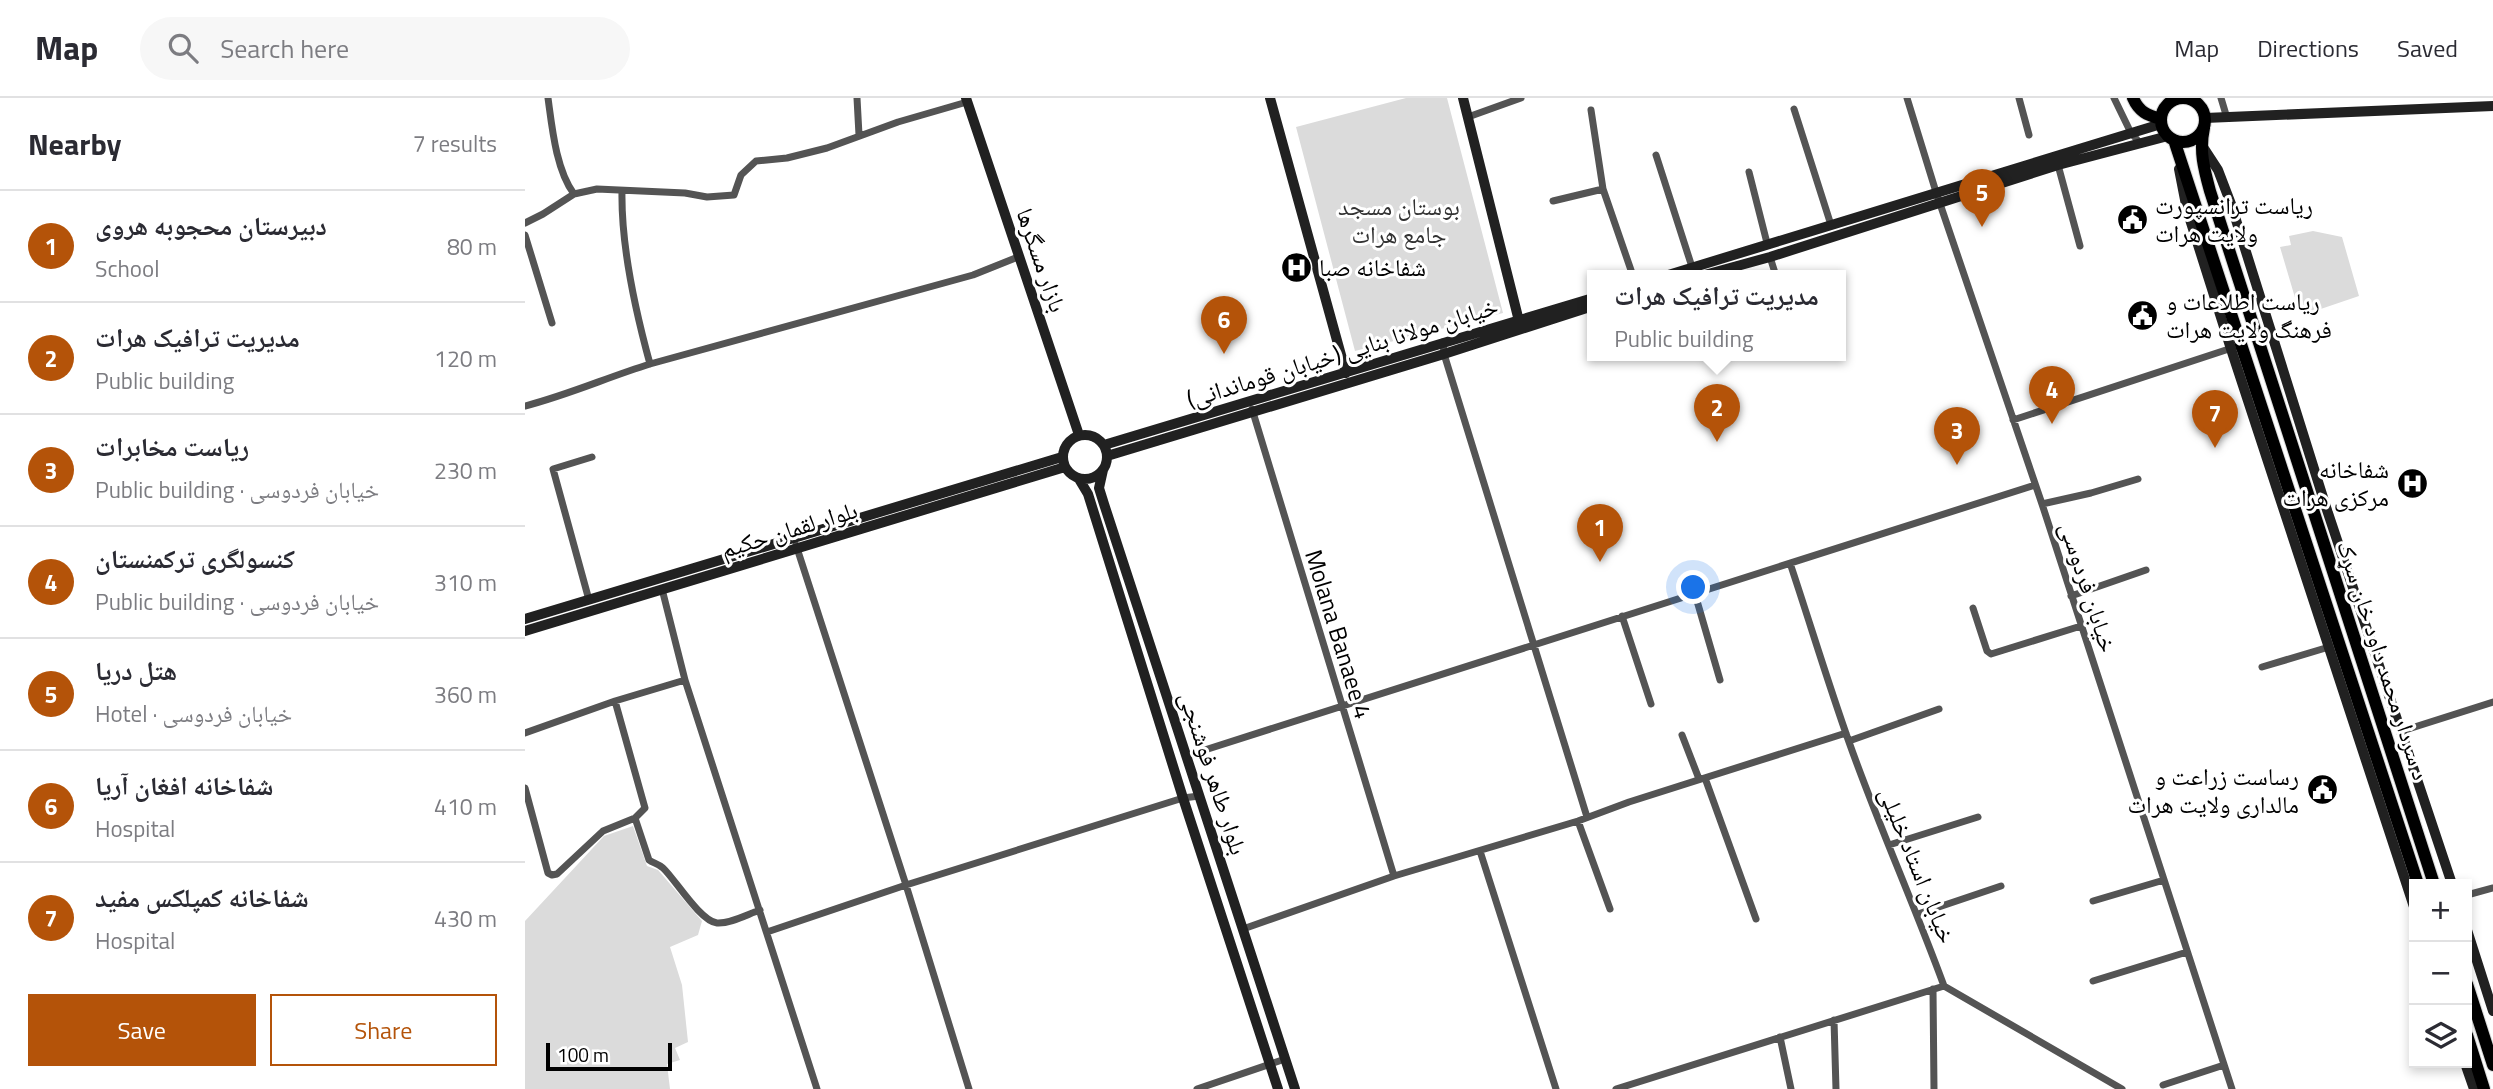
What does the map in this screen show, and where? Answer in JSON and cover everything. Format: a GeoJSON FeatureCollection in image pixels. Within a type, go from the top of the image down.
{"type":"FeatureCollection","features":[{"type":"Feature","properties":{"kind":"highway"},"geometry":{"type":"LineString","coordinates":[[2133,98],[2137,108],[2168,134],[2191,141],[2203,113],[2192,100],[2180,98],[2165,108],[2168,134]]}},
{"type":"Feature","properties":{"kind":"highway","name":"د سردار محمد داود خان سړک"},"geometry":{"type":"LineString","coordinates":[[2203,113],[2200,144],[2210,191],[2432,879]]}},
{"type":"Feature","properties":{"kind":"highway","name":"د سردار محمد داود خان سړک"},"geometry":{"type":"LineString","coordinates":[[2168,134],[2194,196],[2237,347],[2297,515],[2416,879]]}},
{"type":"Feature","properties":{"kind":"highway"},"geometry":{"type":"LineString","coordinates":[[2297,515],[2326,506]]}},
{"type":"Feature","properties":{"kind":"highway"},"geometry":{"type":"LineString","coordinates":[[2472,1000],[2493,1065]]}},
{"type":"Feature","properties":{"kind":"highway"},"geometry":{"type":"LineString","coordinates":[[2472,1055],[2480,1087]]}},
{"type":"Feature","properties":{"kind":"street"},"geometry":{"type":"LineString","coordinates":[[548,98],[553,133],[566,184],[574,194]]}},
{"type":"Feature","properties":{"kind":"street"},"geometry":{"type":"LineString","coordinates":[[857,98],[859,135]]}},
{"type":"Feature","properties":{"kind":"street"},"geometry":{"type":"LineString","coordinates":[[1271,98],[1346,373]]}},
{"type":"Feature","properties":{"kind":"street"},"geometry":{"type":"LineString","coordinates":[[1463,98],[1520,325]]}},
{"type":"Feature","properties":{"kind":"street"},"geometry":{"type":"LineString","coordinates":[[1468,117],[1521,98]]}},
{"type":"Feature","properties":{"kind":"street","name":"خیابان فردوسی"},"geometry":{"type":"LineString","coordinates":[[1907,98],[2232,1089]]}},
{"type":"Feature","properties":{"kind":"street"},"geometry":{"type":"LineString","coordinates":[[2019,98],[2029,135]]}},
{"type":"Feature","properties":{"kind":"street"},"geometry":{"type":"LineString","coordinates":[[2114,98],[2131,133],[2141,144]]}},
{"type":"Feature","properties":{"kind":"street"},"geometry":{"type":"LineString","coordinates":[[2221,98],[2227,118]]}},
{"type":"Feature","properties":{"kind":"street"},"geometry":{"type":"LineString","coordinates":[[525,223],[574,194],[597,189],[734,195],[741,174],[756,161],[787,158],[827,148],[967,100]]}},
{"type":"Feature","properties":{"kind":"street","name":"بازار مسگرها"},"geometry":{"type":"LineString","coordinates":[[967,100],[1079,435]]}},
{"type":"Feature","properties":{"kind":"street"},"geometry":{"type":"LineString","coordinates":[[2203,113],[2227,118],[2462,103],[2493,106]]}},
{"type":"Feature","properties":{"kind":"street"},"geometry":{"type":"LineString","coordinates":[[1794,109],[1831,225]]}},
{"type":"Feature","properties":{"kind":"street"},"geometry":{"type":"LineString","coordinates":[[1591,110],[1603,189],[1631,270]]}},
{"type":"Feature","properties":{"kind":"street"},"geometry":{"type":"LineString","coordinates":[[1683,270],[2131,133],[2168,134]]}},
{"type":"Feature","properties":{"kind":"street"},"geometry":{"type":"LineString","coordinates":[[1723,270],[1940,204],[2057,165],[2141,144],[2168,134]]}},
{"type":"Feature","properties":{"kind":"street"},"geometry":{"type":"LineString","coordinates":[[2200,144],[2218,170],[2231,204],[2326,506],[2450,879]]}},
{"type":"Feature","properties":{"kind":"street"},"geometry":{"type":"LineString","coordinates":[[1656,155],[1692,267]]}},
{"type":"Feature","properties":{"kind":"street"},"geometry":{"type":"LineString","coordinates":[[2057,165],[2080,246]]}},
{"type":"Feature","properties":{"kind":"street"},"geometry":{"type":"LineString","coordinates":[[1749,172],[1767,243]]}},
{"type":"Feature","properties":{"kind":"street"},"geometry":{"type":"LineString","coordinates":[[1553,201],[1603,189]]}},
{"type":"Feature","properties":{"kind":"street"},"geometry":{"type":"LineString","coordinates":[[622,191],[621,220],[639,326],[650,364]]}},
{"type":"Feature","properties":{"kind":"street"},"geometry":{"type":"LineString","coordinates":[[525,235],[552,323]]}},
{"type":"Feature","properties":{"kind":"street"},"geometry":{"type":"LineString","coordinates":[[525,406],[559,397],[605,378],[650,364],[973,275],[1018,257]]}},
{"type":"Feature","properties":{"kind":"street"},"geometry":{"type":"LineString","coordinates":[[1770,257],[1774,270]]}},
{"type":"Feature","properties":{"kind":"street","name":"خیابان مولانا بنایی (خیابان قوماندانی)"},"geometry":{"type":"LineString","coordinates":[[1104,445],[1444,354],[1587,300]]}},
{"type":"Feature","properties":{"kind":"street","name":"خیابان مولانا بنایی (خیابان قوماندانی)"},"geometry":{"type":"LineString","coordinates":[[1107,456],[1443,342],[1587,308]]}},
{"type":"Feature","properties":{"kind":"street"},"geometry":{"type":"LineString","coordinates":[[1443,342],[1444,354],[1587,817]]}},
{"type":"Feature","properties":{"kind":"street"},"geometry":{"type":"LineString","coordinates":[[2013,420],[2237,347]]}},
{"type":"Feature","properties":{"kind":"street","name":"د سردار محمد داود خان سړک"},"geometry":{"type":"LineString","coordinates":[[2237,347],[2329,647],[2409,892]]}},
{"type":"Feature","properties":{"kind":"street","name":"Molana Banaee 4"},"geometry":{"type":"LineString","coordinates":[[1251,407],[1394,876]]}},
{"type":"Feature","properties":{"kind":"street"},"geometry":{"type":"LineString","coordinates":[[1079,435],[1093,436],[1104,445],[1107,456],[1103,470],[1095,477],[1079,479],[1063,462],[1067,443],[1079,435]]}},
{"type":"Feature","properties":{"kind":"street"},"geometry":{"type":"LineString","coordinates":[[589,600],[553,469],[592,457]]}},
{"type":"Feature","properties":{"kind":"street","name":"بلوار لقمان حکیم"},"geometry":{"type":"LineString","coordinates":[[525,619],[795,543],[1063,462]]}},
{"type":"Feature","properties":{"kind":"street","name":"بلوار طاهر فوشنجی"},"geometry":{"type":"LineString","coordinates":[[1103,470],[1099,488],[1295,1089]]}},
{"type":"Feature","properties":{"kind":"street","name":"بلوار طاهر فوشنجی"},"geometry":{"type":"LineString","coordinates":[[1079,479],[1089,494],[1183,798],[1278,1089]]}},
{"type":"Feature","properties":{"kind":"street"},"geometry":{"type":"LineString","coordinates":[[2042,504],[2138,479]]}},
{"type":"Feature","properties":{"kind":"street"},"geometry":{"type":"LineString","coordinates":[[1186,756],[2035,485]]}},
{"type":"Feature","properties":{"kind":"street"},"geometry":{"type":"LineString","coordinates":[[795,543],[969,1089]]}},
{"type":"Feature","properties":{"kind":"street","name":"بلوار لقمان حکیم"},"geometry":{"type":"LineString","coordinates":[[525,631],[661,589],[795,543]]}},
{"type":"Feature","properties":{"kind":"street","name":"خیابان استاد خلیلی"},"geometry":{"type":"LineString","coordinates":[[1790,563],[1847,737],[1944,986]]}},
{"type":"Feature","properties":{"kind":"street"},"geometry":{"type":"LineString","coordinates":[[2071,596],[2146,570]]}},
{"type":"Feature","properties":{"kind":"street"},"geometry":{"type":"LineString","coordinates":[[661,589],[684,680],[817,1089]]}},
{"type":"Feature","properties":{"kind":"street"},"geometry":{"type":"LineString","coordinates":[[1695,593],[1720,680]]}},
{"type":"Feature","properties":{"kind":"street"},"geometry":{"type":"LineString","coordinates":[[1973,608],[1987,651],[1991,654],[2081,626]]}},
{"type":"Feature","properties":{"kind":"street"},"geometry":{"type":"LineString","coordinates":[[1622,616],[1651,704]]}},
{"type":"Feature","properties":{"kind":"street"},"geometry":{"type":"LineString","coordinates":[[2262,667],[2329,647]]}},
{"type":"Feature","properties":{"kind":"street"},"geometry":{"type":"LineString","coordinates":[[525,733],[684,680]]}},
{"type":"Feature","properties":{"kind":"street"},"geometry":{"type":"LineString","coordinates":[[525,788],[548,873],[552,876],[603,831],[635,817],[645,808],[615,701]]}},
{"type":"Feature","properties":{"kind":"street"},"geometry":{"type":"LineString","coordinates":[[2402,732],[2493,702]]}},
{"type":"Feature","properties":{"kind":"street"},"geometry":{"type":"LineString","coordinates":[[1243,929],[1394,876],[1578,821],[1702,778],[1939,709]]}},
{"type":"Feature","properties":{"kind":"street"},"geometry":{"type":"LineString","coordinates":[[1682,735],[1702,778],[1756,919]]}},
{"type":"Feature","properties":{"kind":"street"},"geometry":{"type":"LineString","coordinates":[[767,932],[1183,798],[1199,796]]}},
{"type":"Feature","properties":{"kind":"street"},"geometry":{"type":"LineString","coordinates":[[635,817],[649,860],[662,866],[680,891],[709,919],[716,923],[760,910]]}},
{"type":"Feature","properties":{"kind":"street"},"geometry":{"type":"LineString","coordinates":[[1889,845],[1977,817]]}},
{"type":"Feature","properties":{"kind":"street"},"geometry":{"type":"LineString","coordinates":[[1578,821],[1609,909]]}},
{"type":"Feature","properties":{"kind":"street"},"geometry":{"type":"LineString","coordinates":[[1481,851],[1556,1089]]}},
{"type":"Feature","properties":{"kind":"street"},"geometry":{"type":"LineString","coordinates":[[2093,901],[2164,880]]}},
{"type":"Feature","properties":{"kind":"street"},"geometry":{"type":"LineString","coordinates":[[1918,914],[2001,886]]}},
{"type":"Feature","properties":{"kind":"street"},"geometry":{"type":"LineString","coordinates":[[2472,894],[2493,888]]}},
{"type":"Feature","properties":{"kind":"street"},"geometry":{"type":"LineString","coordinates":[[2471,942],[2493,1010]]}},
{"type":"Feature","properties":{"kind":"street"},"geometry":{"type":"LineString","coordinates":[[2093,981],[2187,952]]}},
{"type":"Feature","properties":{"kind":"street"},"geometry":{"type":"LineString","coordinates":[[1621,1088],[1944,986],[2122,1089]]}},
{"type":"Feature","properties":{"kind":"street"},"geometry":{"type":"LineString","coordinates":[[1933,989],[1934,1089]]}},
{"type":"Feature","properties":{"kind":"street"},"geometry":{"type":"LineString","coordinates":[[1834,1020],[1836,1089]]}},
{"type":"Feature","properties":{"kind":"street"},"geometry":{"type":"LineString","coordinates":[[1780,1037],[1791,1089]]}},
{"type":"Feature","properties":{"kind":"street"},"geometry":{"type":"LineString","coordinates":[[1197,1089],[1285,1059]]}},
{"type":"Feature","properties":{"kind":"street"},"geometry":{"type":"LineString","coordinates":[[2163,1085],[2224,1065]]}},
{"type":"Feature","properties":{"kind":"street"},"geometry":{"type":"LineString","coordinates":[[2468,1068],[2480,1087]]}},
{"type":"Feature","properties":{"kind":"green space","name":"بوستان مسجد جامع هرات"},"geometry":{"type":"Polygon","coordinates":[[[1406,98],[1447,98],[1503,313],[1355,351],[1296,127],[1406,98]]]}},
{"type":"Feature","properties":{"kind":"green space"},"geometry":{"type":"Polygon","coordinates":[[[2313,231],[2342,237],[2359,296],[2306,314],[2302,299],[2296,301],[2280,247],[2291,245],[2289,236],[2313,231]]]}},
{"type":"Feature","properties":{"kind":"green space"},"geometry":{"type":"Polygon","coordinates":[[[633,826],[647,866],[658,870],[702,921],[698,935],[670,947],[682,985],[688,1042],[675,1048],[680,1060],[667,1064],[670,1089],[525,1089],[525,921],[604,836],[633,826]]]}},
{"type":"Feature","properties":{"kind":"place","name":"ریاست ترانسپورت ولایت هرات"},"geometry":{"type":"Point","coordinates":[2132,219]}},
{"type":"Feature","properties":{"kind":"place","name":"هتل دریا"},"geometry":{"type":"Point","coordinates":[1982,227]}},
{"type":"Feature","properties":{"kind":"place","name":"شفاخانه صبا"},"geometry":{"type":"Point","coordinates":[1296,267]}},
{"type":"Feature","properties":{"kind":"place","name":"ریاست اطلاعات و فرهنگ ولایت هرات"},"geometry":{"type":"Point","coordinates":[2143,315]}},
{"type":"Feature","properties":{"kind":"place","name":"شفاخانه افغان آریا"},"geometry":{"type":"Point","coordinates":[1224,354]}},
{"type":"Feature","properties":{"kind":"place","name":"کنسولگری ترکمنستان"},"geometry":{"type":"Point","coordinates":[2052,424]}},
{"type":"Feature","properties":{"kind":"place","name":"مدیریت ترافیک هرات"},"geometry":{"type":"Point","coordinates":[1717,442]}},
{"type":"Feature","properties":{"kind":"place","name":"شفاخانه کمپلکس مفید"},"geometry":{"type":"Point","coordinates":[2215,448]}},
{"type":"Feature","properties":{"kind":"place","name":"ریاست مخابرات"},"geometry":{"type":"Point","coordinates":[1957,465]}},
{"type":"Feature","properties":{"kind":"place","name":"شفاخانه مرکزی هرات"},"geometry":{"type":"Point","coordinates":[2412,483]}},
{"type":"Feature","properties":{"kind":"place","name":"دبیرستان محجوبه هروی"},"geometry":{"type":"Point","coordinates":[1600,562]}},
{"type":"Feature","properties":{"kind":"place","name":"رساست زراعت و مالداری ولایت هرات"},"geometry":{"type":"Point","coordinates":[2322,790]}}]}
